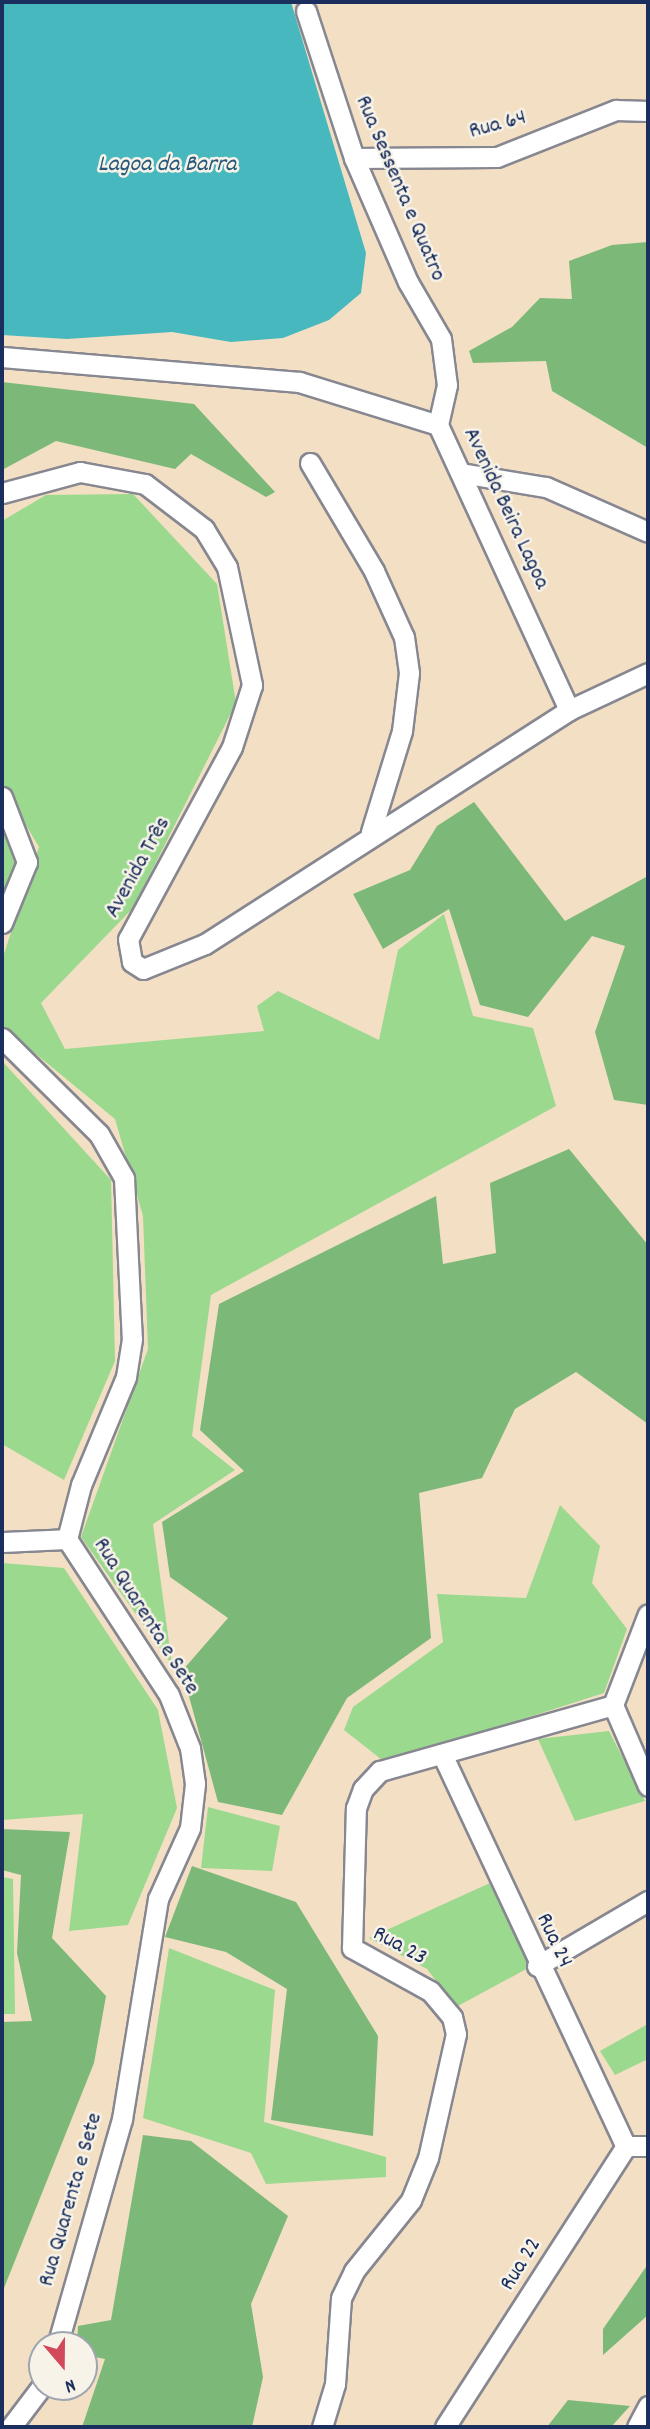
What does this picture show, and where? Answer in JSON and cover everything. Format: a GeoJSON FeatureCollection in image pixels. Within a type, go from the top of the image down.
{"type":"FeatureCollection","features":[{"type":"Feature","properties":{"kind":"street","name":"Rua Sessenta e Quatro"},"geometry":{"type":"LineString","coordinates":[[306,11],[354,158],[408,282],[441,339],[448,365],[438,425]]}},
{"type":"Feature","properties":{"kind":"street","name":"Rua 64"},"geometry":{"type":"LineString","coordinates":[[354,158],[497,157],[616,110],[648,111]]}},
{"type":"Feature","properties":{"kind":"street","name":"Avenida Beira Lagoa"},"geometry":{"type":"LineString","coordinates":[[2,357],[299,382],[438,425],[569,710]]}},
{"type":"Feature","properties":{"kind":"street"},"geometry":{"type":"LineString","coordinates":[[310,463],[374,571],[404,637],[409,673],[402,731],[371,832]]}},
{"type":"Feature","properties":{"kind":"street","name":"Avenida Três"},"geometry":{"type":"LineString","coordinates":[[2,493],[41,479],[80,472],[108,475],[145,484],[177,503],[204,529],[227,566],[242,621],[252,685],[232,747],[128,939],[132,961],[150,967],[205,944],[371,832],[569,710]]}},
{"type":"Feature","properties":{"kind":"street"},"geometry":{"type":"LineString","coordinates":[[461,473],[546,487],[648,532]]}},
{"type":"Feature","properties":{"kind":"street"},"geometry":{"type":"LineString","coordinates":[[569,710],[648,673]]}},
{"type":"Feature","properties":{"kind":"street"},"geometry":{"type":"LineString","coordinates":[[2,797],[27,862],[2,923]]}},
{"type":"Feature","properties":{"kind":"street","name":"Rua Quarenta e Sete"},"geometry":{"type":"LineString","coordinates":[[2,1038],[99,1133],[124,1178],[131,1221],[132,1339],[126,1377],[81,1485],[67,1539],[169,1695],[190,1748],[195,1784],[190,1828],[158,1899],[122,2119],[61,2331]]}},
{"type":"Feature","properties":{"kind":"street"},"geometry":{"type":"LineString","coordinates":[[2,1542],[67,1539]]}},
{"type":"Feature","properties":{"kind":"street"},"geometry":{"type":"LineString","coordinates":[[648,1614],[613,1705],[648,1786]]}},
{"type":"Feature","properties":{"kind":"street","name":"Rua 23"},"geometry":{"type":"LineString","coordinates":[[321,2427],[335,2384],[341,2298],[354,2271],[411,2200],[428,2158],[456,2034],[452,2018],[430,1991],[352,1948],[356,1808],[363,1789],[380,1771],[613,1705]]}},
{"type":"Feature","properties":{"kind":"street","name":"Rua 24"},"geometry":{"type":"LineString","coordinates":[[442,1754],[537,1966],[626,2146]]}},
{"type":"Feature","properties":{"kind":"street"},"geometry":{"type":"LineString","coordinates":[[537,1966],[648,1901]]}},
{"type":"Feature","properties":{"kind":"street"},"geometry":{"type":"LineString","coordinates":[[626,2146],[648,2146]]}},
{"type":"Feature","properties":{"kind":"street","name":"Rua 22"},"geometry":{"type":"LineString","coordinates":[[445,2427],[626,2146]]}},
{"type":"Feature","properties":{"kind":"street"},"geometry":{"type":"LineString","coordinates":[[10,2427],[30,2401]]}},
{"type":"Feature","properties":{"kind":"street"},"geometry":{"type":"LineString","coordinates":[[637,2427],[648,2406]]}},
{"type":"Feature","properties":{"kind":"green space"},"geometry":{"type":"Polygon","coordinates":[[[648,242],[648,448],[552,391],[546,361],[473,363],[469,351],[512,327],[540,298],[572,299],[569,261],[612,245],[648,242]]]}},
{"type":"Feature","properties":{"kind":"green space"},"geometry":{"type":"Polygon","coordinates":[[[2,382],[194,404],[275,492],[266,497],[191,454],[175,469],[56,441],[2,470],[2,382]]]}},
{"type":"Feature","properties":{"kind":"green space"},"geometry":{"type":"Polygon","coordinates":[[[133,494],[217,584],[236,703],[133,908],[41,1003],[65,1049],[264,1031],[257,1006],[278,991],[379,1040],[398,950],[444,914],[473,1016],[533,1028],[556,1106],[211,1295],[192,1436],[235,1470],[153,1524],[172,1665],[81,1537],[148,1349],[143,1216],[115,1119],[3,1027],[2,1016],[2,960],[39,847],[2,785],[2,521],[46,495],[133,494]]]}},
{"type":"Feature","properties":{"kind":"green space"},"geometry":{"type":"Polygon","coordinates":[[[474,802],[565,921],[648,876],[648,1105],[614,1100],[595,1032],[625,946],[592,936],[528,1017],[480,1005],[449,909],[383,949],[353,894],[410,870],[437,826],[474,802]]]}},
{"type":"Feature","properties":{"kind":"green space"},"geometry":{"type":"Polygon","coordinates":[[[2,815],[18,862],[2,899],[2,815]]]}},
{"type":"Feature","properties":{"kind":"green space"},"geometry":{"type":"Polygon","coordinates":[[[2,1061],[111,1180],[115,1361],[64,1480],[2,1444],[2,1061]]]}},
{"type":"Feature","properties":{"kind":"green space"},"geometry":{"type":"Polygon","coordinates":[[[569,1149],[648,1245],[648,1424],[576,1372],[515,1409],[482,1478],[419,1493],[431,1638],[347,1698],[282,1815],[218,1802],[182,1671],[228,1618],[170,1577],[162,1522],[244,1471],[200,1430],[219,1304],[436,1196],[443,1264],[496,1253],[490,1183],[569,1149]]]}},
{"type":"Feature","properties":{"kind":"green space"},"geometry":{"type":"Polygon","coordinates":[[[560,1505],[600,1546],[592,1583],[627,1629],[604,1693],[386,1763],[344,1730],[353,1707],[443,1642],[437,1594],[526,1598],[560,1505]]]}},
{"type":"Feature","properties":{"kind":"green space"},"geometry":{"type":"Polygon","coordinates":[[[2,1563],[64,1568],[158,1710],[177,1808],[128,1925],[69,1931],[83,1814],[2,1820],[2,1563]]]}},
{"type":"Feature","properties":{"kind":"green space"},"geometry":{"type":"Polygon","coordinates":[[[609,1731],[645,1801],[575,1821],[538,1739],[609,1731]]]}},
{"type":"Feature","properties":{"kind":"green space"},"geometry":{"type":"Polygon","coordinates":[[[208,1807],[280,1826],[272,1871],[201,1868],[208,1807]]]}},
{"type":"Feature","properties":{"kind":"green space"},"geometry":{"type":"Polygon","coordinates":[[[2,1829],[70,1832],[52,1938],[106,1996],[94,2063],[2,2293],[2,2022],[32,2021],[17,1953],[21,1875],[2,1870],[2,1829]]]}},
{"type":"Feature","properties":{"kind":"green space"},"geometry":{"type":"Polygon","coordinates":[[[192,1866],[296,1902],[378,2036],[373,2136],[271,2120],[287,1989],[226,1952],[165,1937],[192,1866]]]}},
{"type":"Feature","properties":{"kind":"green space"},"geometry":{"type":"Polygon","coordinates":[[[2,1877],[13,1879],[15,2014],[2,2014],[2,1877]]]}},
{"type":"Feature","properties":{"kind":"green space"},"geometry":{"type":"Polygon","coordinates":[[[490,1883],[530,1967],[456,2007],[427,1969],[369,1938],[490,1883]]]}},
{"type":"Feature","properties":{"kind":"green space"},"geometry":{"type":"Polygon","coordinates":[[[169,1948],[275,1990],[264,2122],[386,2157],[386,2177],[266,2184],[251,2153],[143,2118],[169,1948]]]}},
{"type":"Feature","properties":{"kind":"green space"},"geometry":{"type":"Polygon","coordinates":[[[648,2024],[648,2059],[615,2075],[600,2051],[648,2024]]]}},
{"type":"Feature","properties":{"kind":"green space"},"geometry":{"type":"Polygon","coordinates":[[[143,2135],[191,2141],[288,2216],[251,2304],[263,2377],[252,2427],[82,2427],[91,2401],[98,2401],[98,2380],[105,2359],[98,2358],[98,2331],[78,2331],[78,2326],[111,2320],[143,2135]]]}},
{"type":"Feature","properties":{"kind":"green space"},"geometry":{"type":"Polygon","coordinates":[[[648,2264],[648,2315],[603,2355],[603,2329],[648,2264]]]}},
{"type":"Feature","properties":{"kind":"green space"},"geometry":{"type":"Polygon","coordinates":[[[568,2400],[630,2406],[611,2427],[547,2427],[568,2400]]]}},
{"type":"Feature","properties":{"kind":"water","name":"Lagoa da Barra"},"geometry":{"type":"Polygon","coordinates":[[[2,2],[291,2],[366,253],[361,293],[329,320],[283,338],[231,342],[172,332],[67,339],[2,335],[2,2]]]}}]}
